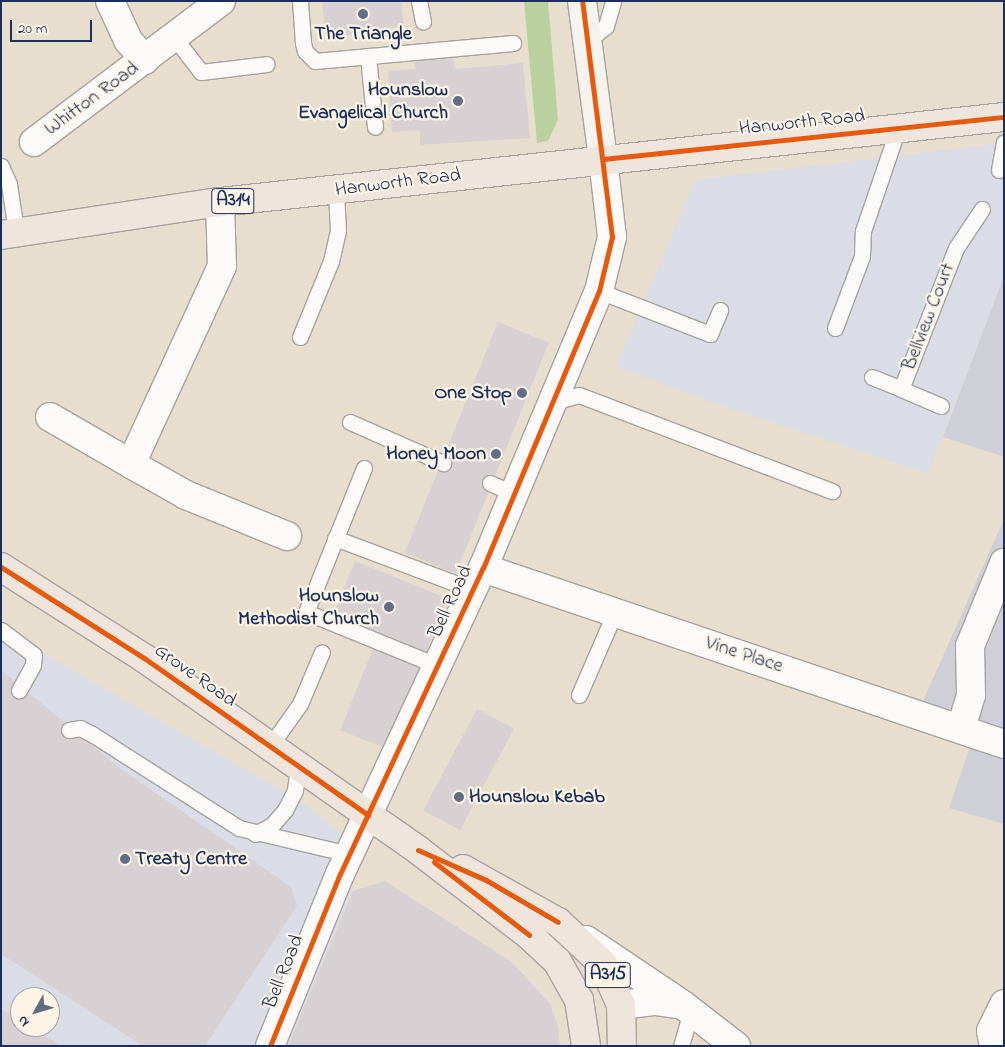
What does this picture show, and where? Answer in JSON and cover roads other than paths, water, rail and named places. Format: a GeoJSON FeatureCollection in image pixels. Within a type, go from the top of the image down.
{"type":"FeatureCollection","features":[{"type":"Feature","properties":{"kind":"main road"},"geometry":{"type":"LineString","coordinates":[[582,1],[603,159]]}},
{"type":"Feature","properties":{"kind":"main road","name":"Hanworth Road"},"geometry":{"type":"LineString","coordinates":[[9,233],[220,202],[336,191],[603,159],[1004,117]]}},
{"type":"Feature","properties":{"kind":"main road","name":"Grove Road"},"geometry":{"type":"LineString","coordinates":[[1,567],[144,658],[368,815]]}},
{"type":"Feature","properties":{"kind":"main road","name":"A315"},"geometry":{"type":"LineString","coordinates":[[368,815],[418,850],[529,935],[557,961],[579,1000],[586,1046]]}},
{"type":"Feature","properties":{"kind":"main road","name":"A315"},"geometry":{"type":"LineString","coordinates":[[418,850],[486,880],[558,922],[604,964],[621,1005],[622,1046]]}},
{"type":"Feature","properties":{"kind":"street"},"geometry":{"type":"LineString","coordinates":[[110,1],[128,40],[145,60]]}},
{"type":"Feature","properties":{"kind":"street","name":"Whitton Road"},"geometry":{"type":"LineString","coordinates":[[34,142],[221,1]]}},
{"type":"Feature","properties":{"kind":"street","name":"Bell Road"},"geometry":{"type":"LineString","coordinates":[[270,1046],[349,854],[438,666],[515,494],[566,390],[599,291],[612,236],[603,159]]}},
{"type":"Feature","properties":{"kind":"street"},"geometry":{"type":"LineString","coordinates":[[131,464],[222,266],[220,202]]}},
{"type":"Feature","properties":{"kind":"street"},"geometry":{"type":"LineString","coordinates":[[50,416],[186,494],[287,536]]}},
{"type":"Feature","properties":{"kind":"street"},"geometry":{"type":"LineString","coordinates":[[961,728],[971,694],[970,646],[1004,563]]}},
{"type":"Feature","properties":{"kind":"street","name":"Vine Place"},"geometry":{"type":"LineString","coordinates":[[478,579],[614,612],[1004,744]]}},
{"type":"Feature","properties":{"kind":"street"},"geometry":{"type":"LineString","coordinates":[[558,922],[687,1008],[736,1046]]}},
{"type":"Feature","properties":{"kind":"street"},"geometry":{"type":"LineString","coordinates":[[621,1005],[655,1001],[687,1008]]}},
{"type":"Feature","properties":{"kind":"street"},"geometry":{"type":"LineString","coordinates":[[994,1046],[991,1031],[1004,1004]]}},
{"type":"Feature","properties":{"kind":"lane"},"geometry":{"type":"LineString","coordinates":[[300,1],[303,43],[309,58],[322,62],[513,43]]}},
{"type":"Feature","properties":{"kind":"lane"},"geometry":{"type":"LineString","coordinates":[[419,1],[423,22]]}},
{"type":"Feature","properties":{"kind":"lane"},"geometry":{"type":"LineString","coordinates":[[587,41],[606,26],[613,1]]}},
{"type":"Feature","properties":{"kind":"lane"},"geometry":{"type":"LineString","coordinates":[[174,37],[201,72],[267,64]]}},
{"type":"Feature","properties":{"kind":"lane"},"geometry":{"type":"LineString","coordinates":[[368,56],[375,127]]}},
{"type":"Feature","properties":{"kind":"lane"},"geometry":{"type":"LineString","coordinates":[[835,328],[862,256],[863,230],[898,128]]}},
{"type":"Feature","properties":{"kind":"lane"},"geometry":{"type":"LineString","coordinates":[[999,170],[1004,142]]}},
{"type":"Feature","properties":{"kind":"lane"},"geometry":{"type":"LineString","coordinates":[[1,166],[9,184],[9,233]]}},
{"type":"Feature","properties":{"kind":"lane"},"geometry":{"type":"LineString","coordinates":[[300,337],[330,261],[338,231],[336,191]]}},
{"type":"Feature","properties":{"kind":"lane","name":"Bellview Court"},"geometry":{"type":"LineString","coordinates":[[941,406],[901,389],[956,248],[982,208]]}},
{"type":"Feature","properties":{"kind":"lane"},"geometry":{"type":"LineString","coordinates":[[599,291],[710,334],[720,310]]}},
{"type":"Feature","properties":{"kind":"lane"},"geometry":{"type":"LineString","coordinates":[[872,377],[901,389]]}},
{"type":"Feature","properties":{"kind":"lane"},"geometry":{"type":"LineString","coordinates":[[566,390],[832,491]]}},
{"type":"Feature","properties":{"kind":"lane"},"geometry":{"type":"LineString","coordinates":[[350,422],[443,463]]}},
{"type":"Feature","properties":{"kind":"lane"},"geometry":{"type":"LineString","coordinates":[[364,468],[306,612],[438,666]]}},
{"type":"Feature","properties":{"kind":"lane"},"geometry":{"type":"LineString","coordinates":[[490,483],[515,494]]}},
{"type":"Feature","properties":{"kind":"lane"},"geometry":{"type":"LineString","coordinates":[[335,538],[478,579]]}},
{"type":"Feature","properties":{"kind":"lane"},"geometry":{"type":"LineString","coordinates":[[579,695],[614,612]]}},
{"type":"Feature","properties":{"kind":"lane"},"geometry":{"type":"LineString","coordinates":[[1,630],[34,655],[33,665],[19,690]]}},
{"type":"Feature","properties":{"kind":"lane"},"geometry":{"type":"LineString","coordinates":[[270,746],[300,704],[322,652]]}},
{"type":"Feature","properties":{"kind":"lane"},"geometry":{"type":"LineString","coordinates":[[69,730],[80,728],[92,734],[239,828],[255,834],[349,854]]}},
{"type":"Feature","properties":{"kind":"lane"},"geometry":{"type":"LineString","coordinates":[[255,834],[272,824],[285,810],[295,790],[298,766]]}},
{"type":"Feature","properties":{"kind":"lane"},"geometry":{"type":"LineString","coordinates":[[681,1046],[687,1008]]}},
{"type":"Feature","properties":{"kind":"place","name":"The Triangle"},"geometry":{"type":"Point","coordinates":[363,14]}},
{"type":"Feature","properties":{"kind":"place","name":"Hounslow Evangelical Church"},"geometry":{"type":"Point","coordinates":[458,101]}},
{"type":"Feature","properties":{"kind":"place","name":"One Stop"},"geometry":{"type":"Point","coordinates":[522,393]}},
{"type":"Feature","properties":{"kind":"place","name":"Honey Moon"},"geometry":{"type":"Point","coordinates":[496,454]}},
{"type":"Feature","properties":{"kind":"place","name":"Hounslow Methodist Church"},"geometry":{"type":"Point","coordinates":[389,607]}},
{"type":"Feature","properties":{"kind":"place","name":"Hounslow Kebab"},"geometry":{"type":"Point","coordinates":[459,797]}},
{"type":"Feature","properties":{"kind":"place","name":"Treaty Centre"},"geometry":{"type":"Point","coordinates":[125,859]}}]}
